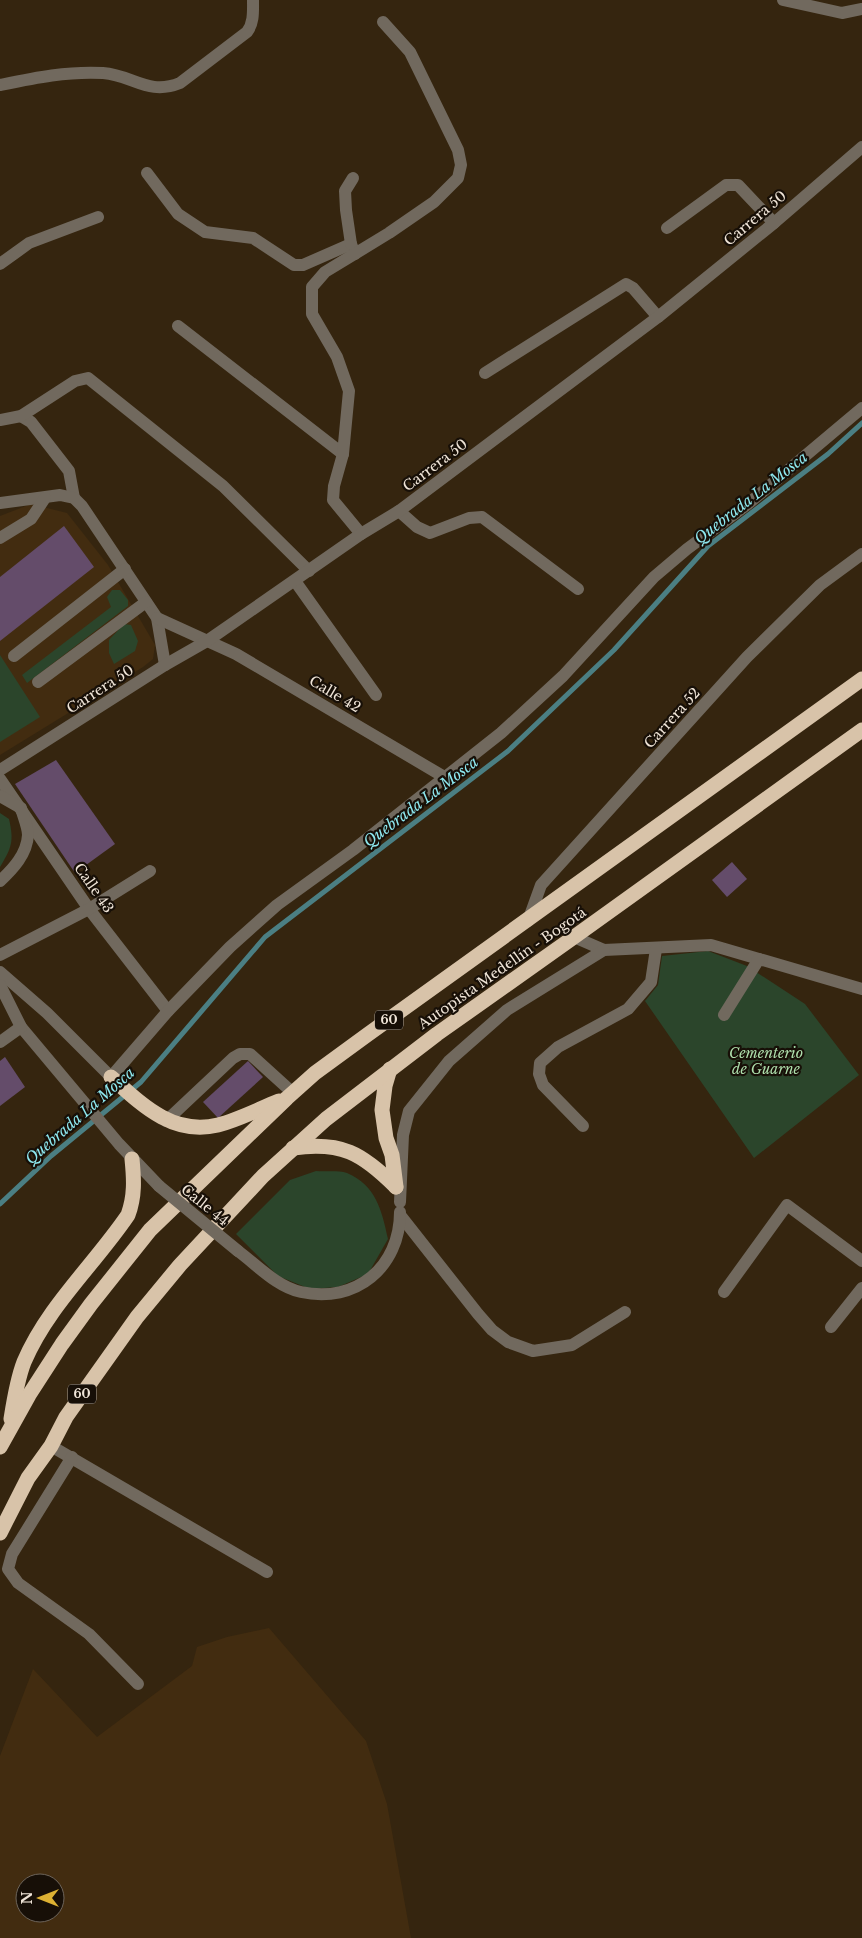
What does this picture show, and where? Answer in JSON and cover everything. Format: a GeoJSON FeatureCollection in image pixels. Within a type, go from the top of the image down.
{"type":"FeatureCollection","features":[{"type":"Feature","properties":{"kind":"highway","name":"Autopista Medellín - Bogotá"},"geometry":{"type":"LineString","coordinates":[[0,1447],[29,1394],[62,1344],[150,1230],[315,1073],[862,679]]}},
{"type":"Feature","properties":{"kind":"highway","name":"Autopista Medellín - Bogotá"},"geometry":{"type":"LineString","coordinates":[[0,1533],[28,1478],[52,1446],[66,1417],[137,1317],[174,1272],[236,1203],[293,1148],[326,1119],[437,1034],[574,938],[862,730]]}},
{"type":"Feature","properties":{"kind":"highway"},"geometry":{"type":"LineString","coordinates":[[390,1069],[385,1086],[382,1110],[386,1138],[392,1155],[396,1187]]}},
{"type":"Feature","properties":{"kind":"highway"},"geometry":{"type":"LineString","coordinates":[[114,1080],[152,1112],[166,1121],[182,1126],[200,1128],[219,1125],[290,1096]]}},
{"type":"Feature","properties":{"kind":"highway"},"geometry":{"type":"LineString","coordinates":[[293,1148],[324,1145],[341,1148],[381,1171],[396,1187]]}},
{"type":"Feature","properties":{"kind":"highway"},"geometry":{"type":"LineString","coordinates":[[10,1430],[16,1390],[24,1363],[38,1336],[58,1303],[128,1215],[133,1202],[134,1191],[132,1159]]}},
{"type":"Feature","properties":{"kind":"street"},"geometry":{"type":"LineString","coordinates":[[0,84],[51,75],[79,73],[106,74],[160,89],[170,87],[180,83],[247,32],[251,26],[253,0]]}},
{"type":"Feature","properties":{"kind":"street"},"geometry":{"type":"LineString","coordinates":[[783,0],[842,13],[862,9]]}},
{"type":"Feature","properties":{"kind":"street"},"geometry":{"type":"LineString","coordinates":[[147,173],[178,214],[205,232],[253,238],[294,265],[303,265],[353,249],[389,234],[434,202],[458,178],[461,165],[458,150],[410,52],[383,22]]}},
{"type":"Feature","properties":{"kind":"street","name":"Carrera 50"},"geometry":{"type":"LineString","coordinates":[[0,770],[165,665],[207,641],[296,581],[361,534],[399,512],[658,317],[774,223],[862,147]]}},
{"type":"Feature","properties":{"kind":"street"},"geometry":{"type":"LineString","coordinates":[[353,178],[345,191],[346,210],[353,249]]}},
{"type":"Feature","properties":{"kind":"street"},"geometry":{"type":"LineString","coordinates":[[667,228],[726,186],[738,186],[774,223]]}},
{"type":"Feature","properties":{"kind":"street"},"geometry":{"type":"LineString","coordinates":[[0,264],[29,243],[98,217]]}},
{"type":"Feature","properties":{"kind":"street"},"geometry":{"type":"LineString","coordinates":[[353,249],[325,272],[312,287],[312,314],[337,356],[349,391],[343,454],[334,486],[333,500],[361,534]]}},
{"type":"Feature","properties":{"kind":"street"},"geometry":{"type":"LineString","coordinates":[[485,373],[626,284],[633,288],[658,317]]}},
{"type":"Feature","properties":{"kind":"street"},"geometry":{"type":"LineString","coordinates":[[178,326],[343,454]]}},
{"type":"Feature","properties":{"kind":"street"},"geometry":{"type":"LineString","coordinates":[[0,420],[21,416],[75,381],[88,378],[223,486],[309,571]]}},
{"type":"Feature","properties":{"kind":"street"},"geometry":{"type":"LineString","coordinates":[[0,972],[47,1013],[114,1080],[168,1011],[230,947],[277,905],[353,850],[501,733],[562,676],[654,577],[687,549],[748,504],[862,408]]}},
{"type":"Feature","properties":{"kind":"street"},"geometry":{"type":"LineString","coordinates":[[21,416],[32,422],[69,471],[74,498]]}},
{"type":"Feature","properties":{"kind":"street"},"geometry":{"type":"LineString","coordinates":[[0,503],[60,495],[74,498],[82,506],[157,618],[165,665]]}},
{"type":"Feature","properties":{"kind":"street"},"geometry":{"type":"LineString","coordinates":[[0,538],[32,519],[45,498]]}},
{"type":"Feature","properties":{"kind":"street"},"geometry":{"type":"LineString","coordinates":[[399,512],[417,527],[430,533],[469,518],[482,517],[578,589]]}},
{"type":"Feature","properties":{"kind":"street","name":"Carrera 52"},"geometry":{"type":"LineString","coordinates":[[528,921],[541,885],[734,672],[820,585],[862,554]]}},
{"type":"Feature","properties":{"kind":"street"},"geometry":{"type":"LineString","coordinates":[[14,656],[125,569]]}},
{"type":"Feature","properties":{"kind":"street"},"geometry":{"type":"LineString","coordinates":[[296,581],[376,696]]}},
{"type":"Feature","properties":{"kind":"street"},"geometry":{"type":"LineString","coordinates":[[38,682],[146,602]]}},
{"type":"Feature","properties":{"kind":"street","name":"Calle 42"},"geometry":{"type":"LineString","coordinates":[[157,618],[236,654],[446,778]]}},
{"type":"Feature","properties":{"kind":"street","name":"Calle 43"},"geometry":{"type":"LineString","coordinates":[[0,779],[89,909],[168,1011]]}},
{"type":"Feature","properties":{"kind":"street"},"geometry":{"type":"LineString","coordinates":[[0,796],[21,808],[28,834],[24,853],[13,869],[0,881]]}},
{"type":"Feature","properties":{"kind":"street"},"geometry":{"type":"LineString","coordinates":[[0,955],[89,909],[150,871]]}},
{"type":"Feature","properties":{"kind":"street"},"geometry":{"type":"LineString","coordinates":[[574,938],[604,950],[711,945],[862,989]]}},
{"type":"Feature","properties":{"kind":"street"},"geometry":{"type":"LineString","coordinates":[[583,1126],[542,1085],[539,1074],[540,1063],[558,1048],[628,1009],[651,982],[656,948]]}},
{"type":"Feature","properties":{"kind":"street"},"geometry":{"type":"LineString","coordinates":[[400,1202],[403,1135],[409,1111],[450,1061],[507,1010],[604,950]]}},
{"type":"Feature","properties":{"kind":"street"},"geometry":{"type":"LineString","coordinates":[[724,1015],[760,959]]}},
{"type":"Feature","properties":{"kind":"street","name":"Calle 44"},"geometry":{"type":"LineString","coordinates":[[0,985],[21,1027],[132,1159],[159,1186],[281,1284],[300,1292],[334,1292],[347,1290],[372,1278],[382,1268],[396,1243],[400,1202],[396,1187]]}},
{"type":"Feature","properties":{"kind":"street"},"geometry":{"type":"LineString","coordinates":[[0,1042],[21,1027]]}},
{"type":"Feature","properties":{"kind":"street"},"geometry":{"type":"LineString","coordinates":[[166,1121],[233,1058],[240,1054],[250,1054],[290,1096]]}},
{"type":"Feature","properties":{"kind":"street"},"geometry":{"type":"LineString","coordinates":[[724,1292],[787,1205],[862,1261]]}},
{"type":"Feature","properties":{"kind":"street"},"geometry":{"type":"LineString","coordinates":[[400,1216],[478,1314],[492,1330],[508,1342],[533,1351],[572,1345],[624,1312]]}},
{"type":"Feature","properties":{"kind":"street"},"geometry":{"type":"LineString","coordinates":[[831,1328],[862,1288]]}},
{"type":"Feature","properties":{"kind":"street"},"geometry":{"type":"LineString","coordinates":[[52,1446],[267,1572]]}},
{"type":"Feature","properties":{"kind":"street"},"geometry":{"type":"LineString","coordinates":[[72,1457],[12,1554],[8,1569],[18,1583],[89,1634],[138,1684]]}},
{"type":"Feature","properties":{"kind":"shaded area"},"geometry":{"type":"Polygon","coordinates":[[[31,504],[67,513],[108,565],[155,645],[153,659],[143,667],[0,755],[0,516],[31,504]]]}},
{"type":"Feature","properties":{"kind":"shaded area"},"geometry":{"type":"Polygon","coordinates":[[[269,1628],[366,1741],[387,1804],[411,1938],[0,1938],[0,1756],[33,1669],[97,1737],[192,1666],[197,1647],[227,1637],[269,1628]]]}},
{"type":"Feature","properties":{"kind":"green space"},"geometry":{"type":"Polygon","coordinates":[[[112,590],[120,590],[128,600],[128,606],[27,683],[22,675],[111,607],[107,597],[112,590]]]}},
{"type":"Feature","properties":{"kind":"green space"},"geometry":{"type":"Polygon","coordinates":[[[124,624],[131,625],[138,641],[135,651],[114,664],[109,653],[109,640],[124,624]]]}},
{"type":"Feature","properties":{"kind":"green space"},"geometry":{"type":"Polygon","coordinates":[[[0,655],[40,717],[0,742],[0,655]]]}},
{"type":"Feature","properties":{"kind":"green space"},"geometry":{"type":"Polygon","coordinates":[[[0,813],[9,819],[12,839],[0,867],[0,813]]]}},
{"type":"Feature","properties":{"kind":"green space","name":"Cementerio de Guarne"},"geometry":{"type":"Polygon","coordinates":[[[708,951],[747,966],[805,1004],[859,1075],[754,1158],[645,1001],[658,985],[662,956],[708,951]]]}},
{"type":"Feature","properties":{"kind":"green space"},"geometry":{"type":"Polygon","coordinates":[[[316,1171],[347,1173],[365,1184],[380,1209],[388,1239],[368,1274],[338,1287],[310,1289],[278,1276],[236,1234],[290,1180],[316,1171]]]}},
{"type":"Feature","properties":{"kind":"building"},"geometry":{"type":"Polygon","coordinates":[[[64,526],[94,567],[0,641],[0,577],[64,526]]]}},
{"type":"Feature","properties":{"kind":"building"},"geometry":{"type":"Polygon","coordinates":[[[56,760],[115,844],[75,873],[15,784],[56,760]]]}},
{"type":"Feature","properties":{"kind":"building"},"geometry":{"type":"Polygon","coordinates":[[[732,862],[747,879],[727,897],[712,880],[732,862]]]}},
{"type":"Feature","properties":{"kind":"building"},"geometry":{"type":"Polygon","coordinates":[[[5,1057],[25,1087],[0,1106],[0,1061],[5,1057]]]}},
{"type":"Feature","properties":{"kind":"building"},"geometry":{"type":"Polygon","coordinates":[[[248,1061],[263,1077],[218,1118],[203,1102],[248,1061]]]}},
{"type":"Feature","properties":{"kind":"waterway","name":"Quebrada La Mosca"},"geometry":{"type":"LineString","coordinates":[[0,1204],[51,1156],[141,1082],[265,937],[508,751],[614,650],[708,546],[828,454],[862,423]]}}]}
